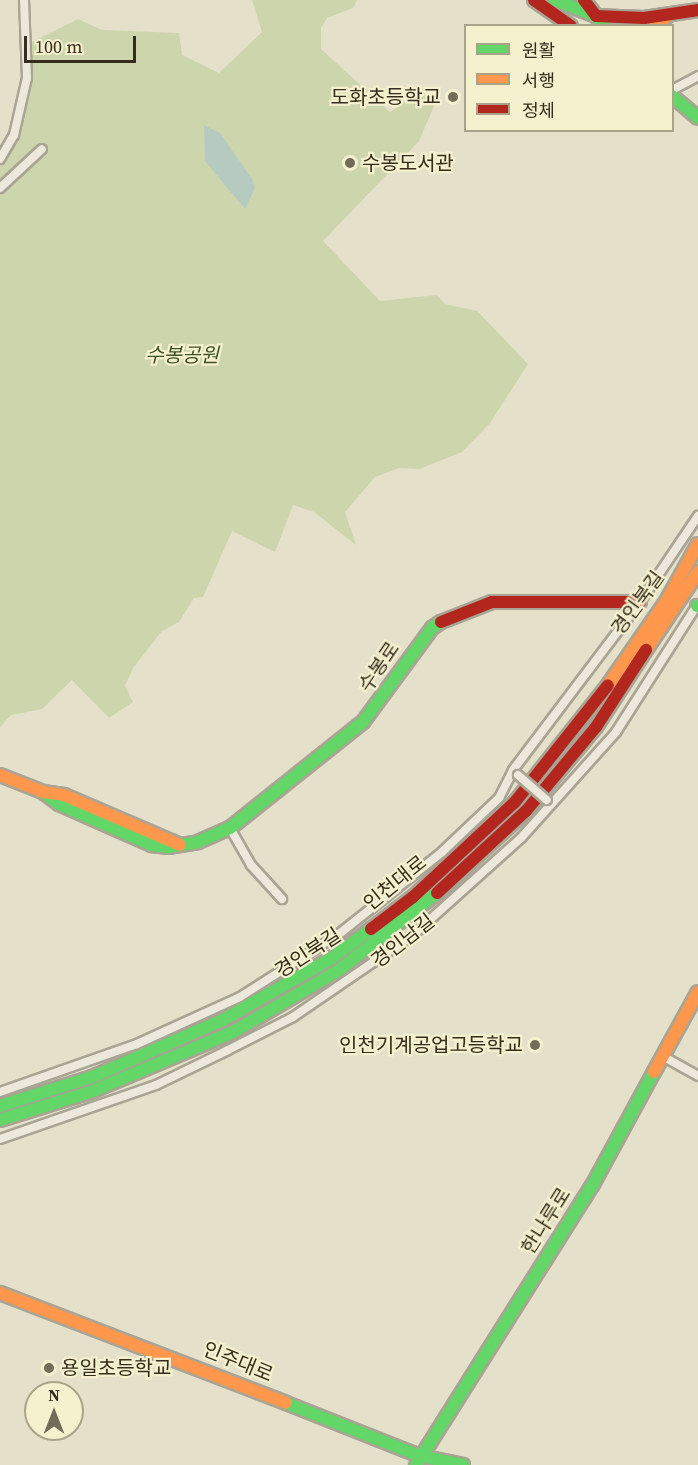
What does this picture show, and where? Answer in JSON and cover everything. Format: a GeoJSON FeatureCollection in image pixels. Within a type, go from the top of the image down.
{"type":"FeatureCollection","features":[{"type":"Feature","properties":{"kind":"main road"},"geometry":{"type":"LineString","coordinates":[[534,0],[568,24]]}},
{"type":"Feature","properties":{"kind":"main road"},"geometry":{"type":"LineString","coordinates":[[555,0],[600,21],[698,10]]}},
{"type":"Feature","properties":{"kind":"main road"},"geometry":{"type":"LineString","coordinates":[[584,0],[600,21]]}},
{"type":"Feature","properties":{"kind":"main road"},"geometry":{"type":"LineString","coordinates":[[658,24],[670,14]]}},
{"type":"Feature","properties":{"kind":"main road"},"geometry":{"type":"LineString","coordinates":[[674,98],[698,118]]}},
{"type":"Feature","properties":{"kind":"main road","name":"인천대로"},"geometry":{"type":"LineString","coordinates":[[0,1106],[92,1077],[223,1020],[332,958],[413,897],[515,802],[582,722],[667,600],[698,544]]}},
{"type":"Feature","properties":{"kind":"main road","name":"인천대로"},"geometry":{"type":"LineString","coordinates":[[0,1120],[93,1091],[233,1032],[339,970],[424,905],[526,811],[596,728],[698,572]]}},
{"type":"Feature","properties":{"kind":"main road","name":"수봉로"},"geometry":{"type":"LineString","coordinates":[[0,775],[43,792],[59,804],[152,845],[181,845],[198,842],[230,828],[363,722],[426,635],[450,616],[492,602],[640,602]]}},
{"type":"Feature","properties":{"kind":"main road","name":"한나루로"},"geometry":{"type":"LineString","coordinates":[[418,1460],[592,1186],[698,992]]}},
{"type":"Feature","properties":{"kind":"main road","name":"인주대로"},"geometry":{"type":"LineString","coordinates":[[0,1293],[122,1337],[418,1460],[463,1465]]}},
{"type":"Feature","properties":{"kind":"street"},"geometry":{"type":"LineString","coordinates":[[0,159],[14,135],[27,78],[24,0]]}},
{"type":"Feature","properties":{"kind":"street"},"geometry":{"type":"LineString","coordinates":[[674,89],[698,76]]}},
{"type":"Feature","properties":{"kind":"street"},"geometry":{"type":"LineString","coordinates":[[0,188],[42,149]]}},
{"type":"Feature","properties":{"kind":"street","name":"경인북길"},"geometry":{"type":"LineString","coordinates":[[0,1092],[137,1044],[240,997],[339,934],[442,852],[499,798],[640,602],[698,516]]}},
{"type":"Feature","properties":{"kind":"street","name":"경인남길"},"geometry":{"type":"LineString","coordinates":[[0,1139],[156,1085],[293,1017],[362,973],[423,927],[467,890],[616,732],[698,606]]}},
{"type":"Feature","properties":{"kind":"street"},"geometry":{"type":"LineString","coordinates":[[516,772],[549,802]]}},
{"type":"Feature","properties":{"kind":"street"},"geometry":{"type":"LineString","coordinates":[[230,828],[251,865],[282,899]]}},
{"type":"Feature","properties":{"kind":"street"},"geometry":{"type":"LineString","coordinates":[[663,1057],[698,1076]]}},
{"type":"Feature","properties":{"kind":"green space","name":"수봉공원"},"geometry":{"type":"Polygon","coordinates":[[[252,0],[357,0],[353,8],[327,18],[321,28],[321,49],[390,112],[423,90],[434,106],[419,141],[323,241],[380,301],[437,295],[445,304],[477,311],[528,364],[490,423],[462,452],[419,469],[399,468],[375,477],[345,512],[356,545],[314,512],[293,505],[275,552],[232,531],[203,597],[194,598],[179,622],[162,631],[133,668],[125,686],[133,702],[109,718],[72,680],[42,709],[11,715],[0,727],[0,159],[14,135],[27,78],[28,44],[78,19],[102,30],[179,33],[182,55],[219,73],[262,32],[252,0]]]}},
{"type":"Feature","properties":{"kind":"shaded area"},"geometry":{"type":"Polygon","coordinates":[[[204,125],[220,133],[252,179],[255,188],[245,209],[205,161],[204,125]]]}},
{"type":"Feature","properties":{"kind":"traffic: fast"},"geometry":{"type":"LineString","coordinates":[[555,0],[596,16],[602,24]]}},
{"type":"Feature","properties":{"kind":"traffic: fast"},"geometry":{"type":"LineString","coordinates":[[674,98],[698,118]]}},
{"type":"Feature","properties":{"kind":"traffic: fast"},"geometry":{"type":"LineString","coordinates":[[43,792],[59,804],[152,845],[168,847],[198,842],[230,828],[363,722],[432,628],[441,622]]}},
{"type":"Feature","properties":{"kind":"traffic: fast"},"geometry":{"type":"LineString","coordinates":[[0,1120],[93,1091],[233,1032],[339,970],[437,893]]}},
{"type":"Feature","properties":{"kind":"traffic: fast"},"geometry":{"type":"LineString","coordinates":[[0,1106],[92,1077],[223,1020],[332,958],[371,929]]}},
{"type":"Feature","properties":{"kind":"traffic: fast"},"geometry":{"type":"LineString","coordinates":[[416,1465],[592,1186],[654,1072]]}},
{"type":"Feature","properties":{"kind":"traffic: fast"},"geometry":{"type":"LineString","coordinates":[[286,1403],[420,1456],[463,1465]]}},
{"type":"Feature","properties":{"kind":"traffic: slow"},"geometry":{"type":"LineString","coordinates":[[658,24],[670,14]]}},
{"type":"Feature","properties":{"kind":"traffic: slow"},"geometry":{"type":"LineString","coordinates":[[608,685],[667,600],[698,544]]}},
{"type":"Feature","properties":{"kind":"traffic: slow"},"geometry":{"type":"LineString","coordinates":[[646,650],[698,572]]}},
{"type":"Feature","properties":{"kind":"traffic: slow"},"geometry":{"type":"LineString","coordinates":[[0,775],[43,792],[64,795],[180,845]]}},
{"type":"Feature","properties":{"kind":"traffic: slow"},"geometry":{"type":"LineString","coordinates":[[654,1072],[698,992]]}},
{"type":"Feature","properties":{"kind":"traffic: slow"},"geometry":{"type":"LineString","coordinates":[[0,1293],[286,1403]]}},
{"type":"Feature","properties":{"kind":"traffic: jam"},"geometry":{"type":"LineString","coordinates":[[534,0],[568,24]]}},
{"type":"Feature","properties":{"kind":"traffic: jam"},"geometry":{"type":"LineString","coordinates":[[584,0],[596,16],[644,18],[698,10]]}},
{"type":"Feature","properties":{"kind":"traffic: jam"},"geometry":{"type":"LineString","coordinates":[[441,622],[492,602],[640,602]]}},
{"type":"Feature","properties":{"kind":"traffic: jam"},"geometry":{"type":"LineString","coordinates":[[437,893],[526,811],[596,727],[646,650]]}},
{"type":"Feature","properties":{"kind":"traffic: jam"},"geometry":{"type":"LineString","coordinates":[[371,929],[413,897],[515,802],[608,685]]}},
{"type":"Feature","properties":{"kind":"place","name":"도화초등학교"},"geometry":{"type":"Point","coordinates":[453,97]}},
{"type":"Feature","properties":{"kind":"place","name":"수봉도서관"},"geometry":{"type":"Point","coordinates":[350,163]}},
{"type":"Feature","properties":{"kind":"place","name":"인천기계공업고등학교"},"geometry":{"type":"Point","coordinates":[535,1045]}},
{"type":"Feature","properties":{"kind":"place","name":"용일초등학교"},"geometry":{"type":"Point","coordinates":[49,1368]}}]}
